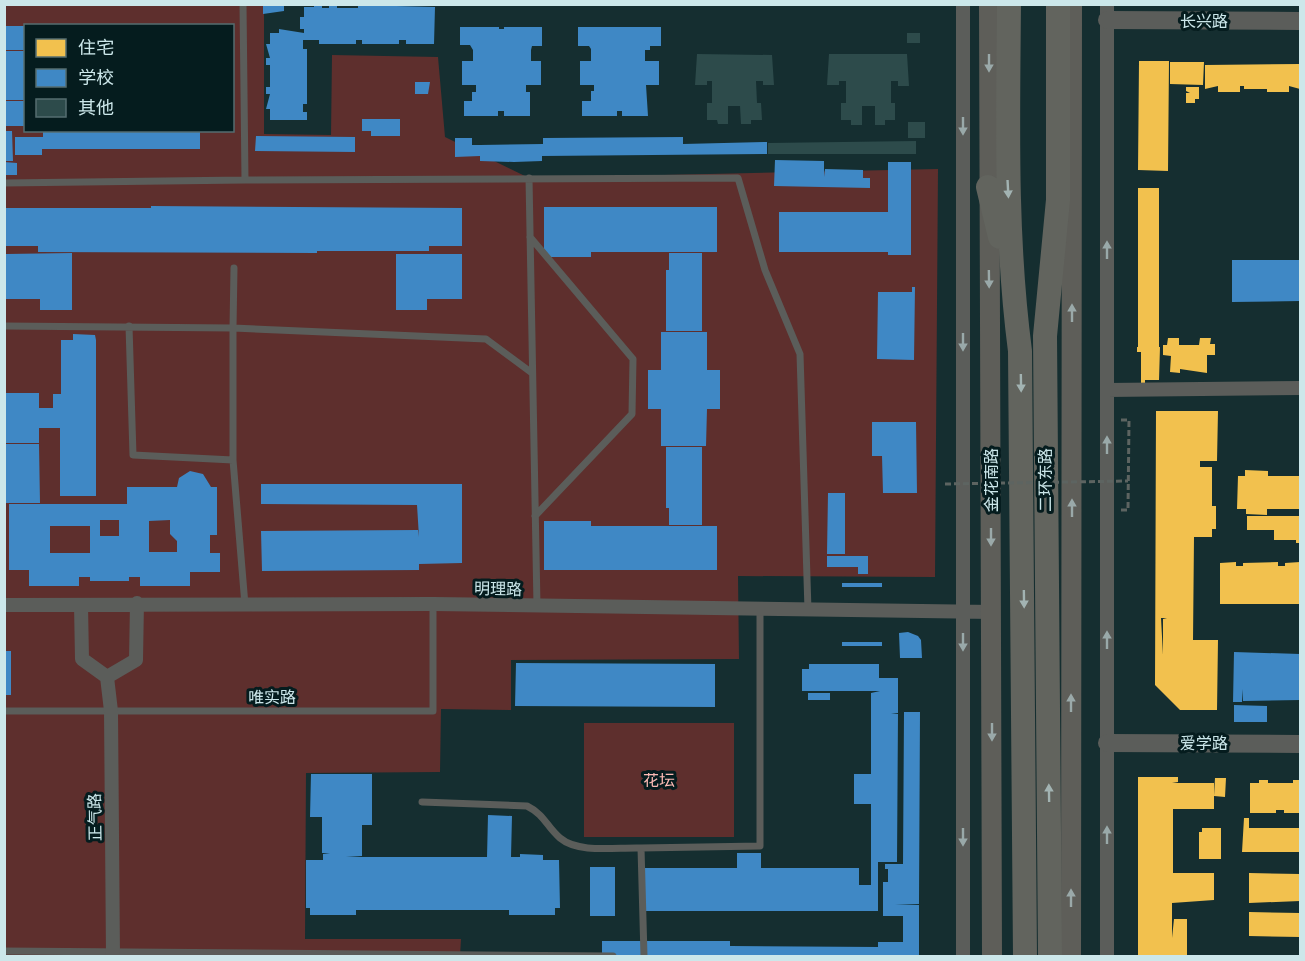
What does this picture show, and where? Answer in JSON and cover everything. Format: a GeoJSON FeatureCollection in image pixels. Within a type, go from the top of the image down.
{"type":"FeatureCollection","features":[{"type":"Feature","properties":{"kind":"highway","name":"二环东路"},"geometry":{"type":"LineString","coordinates":[[1008,4],[1007,170],[1012,291],[1020,351],[1050,957]]}},
{"type":"Feature","properties":{"kind":"highway","name":"二环东路"},"geometry":{"type":"LineString","coordinates":[[1025,957],[1035,638],[1044,445],[1045,336],[1058,200],[1058,4]]}},
{"type":"Feature","properties":{"kind":"highway"},"geometry":{"type":"LineString","coordinates":[[988,186],[1012,291]]}},
{"type":"Feature","properties":{"kind":"highway"},"geometry":{"type":"LineString","coordinates":[[1049,291],[1071,195]]}},
{"type":"Feature","properties":{"kind":"main road","name":"金花南路"},"geometry":{"type":"LineString","coordinates":[[989,4],[992,957]]}},
{"type":"Feature","properties":{"kind":"main road"},"geometry":{"type":"LineString","coordinates":[[1071,957],[1072,4]]}},
{"type":"Feature","properties":{"kind":"street"},"geometry":{"type":"LineString","coordinates":[[963,4],[963,957]]}},
{"type":"Feature","properties":{"kind":"street"},"geometry":{"type":"LineString","coordinates":[[1107,12],[1107,957]]}},
{"type":"Feature","properties":{"kind":"street","name":"长兴路"},"geometry":{"type":"LineString","coordinates":[[1107,12],[1300,21]]}},
{"type":"Feature","properties":{"kind":"street"},"geometry":{"type":"LineString","coordinates":[[1107,390],[1300,388]]}},
{"type":"Feature","properties":{"kind":"street"},"geometry":{"type":"LineString","coordinates":[[81,605],[82,659],[106,677],[136,660],[137,603]]}},
{"type":"Feature","properties":{"kind":"street","name":"明理路"},"geometry":{"type":"LineString","coordinates":[[4,605],[433,604],[992,612]]}},
{"type":"Feature","properties":{"kind":"street","name":"正气路"},"geometry":{"type":"LineString","coordinates":[[106,677],[111,711],[113,954]]}},
{"type":"Feature","properties":{"kind":"street","name":"爱学路"},"geometry":{"type":"LineString","coordinates":[[1107,743],[1300,744]]}},
{"type":"Feature","properties":{"kind":"lane"},"geometry":{"type":"LineString","coordinates":[[243,4],[245,180]]}},
{"type":"Feature","properties":{"kind":"lane"},"geometry":{"type":"LineString","coordinates":[[529,178],[537,606]]}},
{"type":"Feature","properties":{"kind":"lane"},"geometry":{"type":"LineString","coordinates":[[4,183],[738,178],[765,270],[800,354],[808,610]]}},
{"type":"Feature","properties":{"kind":"lane"},"geometry":{"type":"LineString","coordinates":[[530,237],[633,359],[632,414],[535,516]]}},
{"type":"Feature","properties":{"kind":"lane"},"geometry":{"type":"LineString","coordinates":[[234,268],[233,460],[245,605]]}},
{"type":"Feature","properties":{"kind":"lane"},"geometry":{"type":"LineString","coordinates":[[4,326],[233,328],[486,339],[532,374]]}},
{"type":"Feature","properties":{"kind":"lane"},"geometry":{"type":"LineString","coordinates":[[129,326],[133,455],[233,460]]}},
{"type":"Feature","properties":{"kind":"lane","name":"唯实路"},"geometry":{"type":"LineString","coordinates":[[4,711],[433,711],[433,604]]}},
{"type":"Feature","properties":{"kind":"lane"},"geometry":{"type":"LineString","coordinates":[[422,802],[527,806],[540,812],[559,837],[573,846],[641,848],[760,846],[760,610]]}},
{"type":"Feature","properties":{"kind":"lane"},"geometry":{"type":"LineString","coordinates":[[641,848],[644,957]]}},
{"type":"Feature","properties":{"kind":"lane"},"geometry":{"type":"LineString","coordinates":[[4,951],[113,954],[614,957]]}},
{"type":"Feature","properties":{"kind":"path"},"geometry":{"type":"LineString","coordinates":[[1128,510],[1129,420]]}},
{"type":"Feature","properties":{"kind":"path"},"geometry":{"type":"LineString","coordinates":[[945,484],[1128,481]]}},
{"type":"Feature","properties":{"kind":"green space"},"geometry":{"type":"Polygon","coordinates":[[[5,5],[264,5],[264,134],[331,135],[332,55],[438,57],[445,137],[529,178],[938,169],[935,577],[738,576],[739,659],[511,660],[511,710],[441,709],[440,772],[306,773],[305,939],[461,939],[460,956],[5,956],[5,5]]]}},
{"type":"Feature","properties":{"kind":"green space","name":"花坛"},"geometry":{"type":"Polygon","coordinates":[[[584,723],[734,723],[734,837],[584,837],[584,723]]]}},
{"type":"Feature","properties":{"kind":"building: 住宅"},"geometry":{"type":"Polygon","coordinates":[[[1139,61],[1169,61],[1168,171],[1138,170],[1139,61]]]}},
{"type":"Feature","properties":{"kind":"building: 住宅"},"geometry":{"type":"Polygon","coordinates":[[[1170,62],[1204,62],[1203,85],[1170,84],[1170,62]]]}},
{"type":"Feature","properties":{"kind":"building: 住宅"},"geometry":{"type":"Polygon","coordinates":[[[1300,64],[1300,89],[1289,86],[1289,92],[1244,89],[1244,86],[1240,86],[1240,92],[1218,92],[1218,86],[1205,89],[1205,65],[1300,64]]]}},
{"type":"Feature","properties":{"kind":"building: 住宅"},"geometry":{"type":"Polygon","coordinates":[[[1186,87],[1199,87],[1199,99],[1195,99],[1195,103],[1186,103],[1186,93],[1190,93],[1186,91],[1186,87]]]}},
{"type":"Feature","properties":{"kind":"building: 住宅"},"geometry":{"type":"Polygon","coordinates":[[[1138,188],[1159,188],[1159,347],[1138,347],[1138,188]]]}},
{"type":"Feature","properties":{"kind":"building: 住宅"},"geometry":{"type":"Polygon","coordinates":[[[1168,338],[1179,338],[1179,345],[1199,345],[1200,338],[1211,338],[1210,344],[1215,344],[1215,355],[1207,355],[1207,373],[1180,369],[1180,373],[1170,372],[1171,356],[1163,355],[1163,345],[1167,345],[1168,338]]]}},
{"type":"Feature","properties":{"kind":"building: 住宅"},"geometry":{"type":"Polygon","coordinates":[[[1137,347],[1160,347],[1159,380],[1145,380],[1145,383],[1141,383],[1141,352],[1137,352],[1137,347]]]}},
{"type":"Feature","properties":{"kind":"building: 住宅"},"geometry":{"type":"Polygon","coordinates":[[[1156,411],[1218,411],[1217,461],[1200,461],[1200,467],[1212,467],[1212,506],[1216,506],[1216,529],[1212,529],[1212,537],[1194,537],[1193,640],[1218,640],[1217,710],[1180,710],[1155,685],[1156,411]],[[1161,618],[1163,655],[1163,619],[1167,618],[1161,618]]]}},
{"type":"Feature","properties":{"kind":"building: 住宅"},"geometry":{"type":"Polygon","coordinates":[[[1245,470],[1268,471],[1268,476],[1300,476],[1300,509],[1267,509],[1267,515],[1246,514],[1246,509],[1237,509],[1238,476],[1245,476],[1245,470]]]}},
{"type":"Feature","properties":{"kind":"building: 住宅"},"geometry":{"type":"Polygon","coordinates":[[[1247,516],[1300,516],[1300,543],[1296,543],[1296,540],[1274,540],[1274,530],[1247,530],[1247,516]]]}},
{"type":"Feature","properties":{"kind":"building: 住宅"},"geometry":{"type":"Polygon","coordinates":[[[1236,562],[1236,566],[1243,566],[1243,563],[1278,562],[1278,566],[1285,566],[1285,563],[1300,562],[1300,604],[1220,604],[1220,563],[1236,562]]]}},
{"type":"Feature","properties":{"kind":"building: 住宅"},"geometry":{"type":"Polygon","coordinates":[[[1138,777],[1178,777],[1178,782],[1172,783],[1214,783],[1214,809],[1173,809],[1173,873],[1214,873],[1214,900],[1172,903],[1172,938],[1174,919],[1187,919],[1187,956],[1138,956],[1138,777]]]}},
{"type":"Feature","properties":{"kind":"building: 住宅"},"geometry":{"type":"Polygon","coordinates":[[[1215,778],[1226,778],[1225,797],[1214,796],[1215,778]]]}},
{"type":"Feature","properties":{"kind":"building: 住宅"},"geometry":{"type":"Polygon","coordinates":[[[1259,780],[1268,780],[1268,783],[1293,783],[1293,780],[1300,780],[1300,813],[1284,813],[1284,810],[1276,810],[1276,813],[1250,813],[1250,783],[1259,783],[1259,780]]]}},
{"type":"Feature","properties":{"kind":"building: 住宅"},"geometry":{"type":"Polygon","coordinates":[[[1244,818],[1249,818],[1249,828],[1300,828],[1300,852],[1242,852],[1244,818]]]}},
{"type":"Feature","properties":{"kind":"building: 住宅"},"geometry":{"type":"Polygon","coordinates":[[[1202,828],[1221,828],[1221,859],[1199,859],[1199,832],[1202,832],[1202,828]]]}},
{"type":"Feature","properties":{"kind":"building: 住宅"},"geometry":{"type":"Polygon","coordinates":[[[1249,873],[1300,874],[1300,901],[1249,903],[1249,873]]]}},
{"type":"Feature","properties":{"kind":"building: 住宅"},"geometry":{"type":"Polygon","coordinates":[[[1249,912],[1300,913],[1300,937],[1249,936],[1249,912]]]}},
{"type":"Feature","properties":{"kind":"building: 学校"},"geometry":{"type":"Polygon","coordinates":[[[263,4],[284,4],[284,11],[263,14],[263,4]]]}},
{"type":"Feature","properties":{"kind":"building: 学校"},"geometry":{"type":"Polygon","coordinates":[[[314,5],[322,5],[322,8],[329,8],[329,5],[337,5],[337,8],[358,8],[358,5],[435,7],[434,44],[406,44],[406,40],[399,40],[399,44],[362,44],[362,40],[356,40],[356,44],[319,44],[319,40],[303,40],[303,49],[307,49],[307,104],[303,104],[303,112],[307,112],[307,120],[270,120],[270,109],[266,109],[270,94],[266,94],[266,87],[270,87],[270,65],[266,65],[266,58],[270,58],[266,44],[270,44],[270,33],[279,33],[279,29],[304,33],[304,29],[300,29],[300,17],[304,17],[304,7],[314,7],[314,5]]]}},
{"type":"Feature","properties":{"kind":"building: 学校"},"geometry":{"type":"Polygon","coordinates":[[[4,26],[24,26],[24,50],[4,50],[4,26]]]}},
{"type":"Feature","properties":{"kind":"building: 学校"},"geometry":{"type":"Polygon","coordinates":[[[460,27],[504,29],[504,27],[542,27],[542,46],[532,46],[531,50],[531,61],[541,61],[541,85],[526,85],[526,92],[530,92],[530,116],[504,116],[504,111],[498,111],[498,116],[464,116],[464,101],[472,101],[472,92],[476,92],[476,85],[462,85],[462,61],[473,61],[473,50],[470,45],[460,45],[460,27]]]}},
{"type":"Feature","properties":{"kind":"building: 学校"},"geometry":{"type":"Polygon","coordinates":[[[578,27],[661,27],[661,46],[650,46],[650,50],[645,50],[645,61],[659,61],[659,85],[646,85],[648,116],[622,116],[622,111],[617,111],[617,116],[582,116],[582,101],[591,101],[591,91],[594,91],[594,85],[580,85],[580,61],[591,61],[591,49],[589,46],[578,46],[578,27]]]}},
{"type":"Feature","properties":{"kind":"building: 学校"},"geometry":{"type":"Polygon","coordinates":[[[4,51],[24,51],[24,100],[4,100],[4,51]]]}},
{"type":"Feature","properties":{"kind":"building: 学校"},"geometry":{"type":"Polygon","coordinates":[[[415,82],[430,82],[428,94],[415,94],[415,82]]]}},
{"type":"Feature","properties":{"kind":"building: 学校"},"geometry":{"type":"Polygon","coordinates":[[[4,101],[24,101],[24,126],[4,126],[4,101]]]}},
{"type":"Feature","properties":{"kind":"building: 学校"},"geometry":{"type":"Polygon","coordinates":[[[362,119],[400,119],[400,136],[371,136],[371,131],[362,131],[362,119]]]}},
{"type":"Feature","properties":{"kind":"building: 学校"},"geometry":{"type":"Polygon","coordinates":[[[4,131],[12,131],[13,161],[4,161],[4,131]]]}},
{"type":"Feature","properties":{"kind":"building: 学校"},"geometry":{"type":"Polygon","coordinates":[[[43,132],[200,132],[200,149],[42,149],[42,155],[15,155],[15,137],[43,137],[43,132]]]}},
{"type":"Feature","properties":{"kind":"building: 学校"},"geometry":{"type":"Polygon","coordinates":[[[256,136],[355,137],[355,152],[255,151],[256,136]]]}},
{"type":"Feature","properties":{"kind":"building: 学校"},"geometry":{"type":"Polygon","coordinates":[[[683,137],[683,144],[767,142],[767,154],[542,156],[542,161],[514,162],[480,161],[480,156],[455,157],[455,138],[472,138],[472,145],[480,145],[543,144],[543,138],[683,137]]]}},
{"type":"Feature","properties":{"kind":"building: 学校"},"geometry":{"type":"Polygon","coordinates":[[[775,160],[824,161],[824,177],[825,169],[863,170],[863,178],[870,178],[870,188],[774,186],[775,160]]]}},
{"type":"Feature","properties":{"kind":"building: 学校"},"geometry":{"type":"Polygon","coordinates":[[[4,162],[17,163],[17,175],[4,175],[4,162]]]}},
{"type":"Feature","properties":{"kind":"building: 学校"},"geometry":{"type":"Polygon","coordinates":[[[888,162],[911,162],[911,255],[888,255],[888,252],[779,252],[779,212],[888,212],[888,162]]]}},
{"type":"Feature","properties":{"kind":"building: 学校"},"geometry":{"type":"Polygon","coordinates":[[[151,206],[462,208],[462,246],[429,246],[429,251],[317,251],[317,253],[38,252],[38,246],[6,246],[6,208],[151,208],[151,206]]]}},
{"type":"Feature","properties":{"kind":"building: 学校"},"geometry":{"type":"Polygon","coordinates":[[[544,207],[717,207],[717,252],[591,252],[591,257],[549,257],[544,249],[544,207]]]}},
{"type":"Feature","properties":{"kind":"building: 学校"},"geometry":{"type":"Polygon","coordinates":[[[72,253],[72,310],[40,310],[40,299],[6,299],[6,254],[72,253]]]}},
{"type":"Feature","properties":{"kind":"building: 学校"},"geometry":{"type":"Polygon","coordinates":[[[669,253],[702,253],[702,331],[666,331],[666,270],[669,270],[669,253]]]}},
{"type":"Feature","properties":{"kind":"building: 学校"},"geometry":{"type":"Polygon","coordinates":[[[396,254],[462,254],[462,299],[427,299],[427,310],[396,310],[396,254]]]}},
{"type":"Feature","properties":{"kind":"building: 学校"},"geometry":{"type":"Polygon","coordinates":[[[1232,260],[1300,260],[1300,301],[1232,302],[1232,260]]]}},
{"type":"Feature","properties":{"kind":"building: 学校"},"geometry":{"type":"Polygon","coordinates":[[[912,287],[915,287],[914,360],[877,359],[878,292],[912,292],[912,287]]]}},
{"type":"Feature","properties":{"kind":"building: 学校"},"geometry":{"type":"Polygon","coordinates":[[[661,332],[707,332],[707,370],[720,370],[720,409],[707,409],[706,446],[661,446],[661,409],[648,409],[648,370],[661,370],[661,332]]]}},
{"type":"Feature","properties":{"kind":"building: 学校"},"geometry":{"type":"Polygon","coordinates":[[[73,334],[95,335],[96,340],[96,496],[60,496],[60,428],[39,428],[39,443],[5,443],[5,393],[39,393],[39,408],[53,408],[53,394],[61,394],[61,340],[73,340],[73,334]]]}},
{"type":"Feature","properties":{"kind":"building: 学校"},"geometry":{"type":"Polygon","coordinates":[[[872,422],[916,422],[917,493],[883,493],[882,456],[872,456],[872,422]]]}},
{"type":"Feature","properties":{"kind":"building: 学校"},"geometry":{"type":"Polygon","coordinates":[[[5,444],[39,444],[40,503],[5,503],[5,444]]]}},
{"type":"Feature","properties":{"kind":"building: 学校"},"geometry":{"type":"Polygon","coordinates":[[[666,447],[702,447],[702,525],[669,525],[669,508],[666,508],[666,447]]]}},
{"type":"Feature","properties":{"kind":"building: 学校"},"geometry":{"type":"Polygon","coordinates":[[[190,471],[203,474],[211,487],[217,487],[217,535],[210,535],[210,553],[220,553],[220,572],[190,572],[190,586],[140,586],[140,577],[129,577],[129,581],[90,581],[90,577],[79,577],[79,586],[29,586],[29,570],[9,570],[9,504],[127,504],[127,487],[177,487],[179,478],[190,471]],[[100,520],[100,536],[119,536],[119,520],[100,520]],[[170,520],[149,521],[149,552],[177,552],[177,541],[170,534],[170,520]],[[50,526],[50,553],[90,553],[90,526],[50,526]]]}},
{"type":"Feature","properties":{"kind":"building: 学校"},"geometry":{"type":"Polygon","coordinates":[[[261,484],[462,484],[462,563],[419,564],[419,570],[262,571],[261,531],[418,530],[419,537],[417,505],[261,504],[261,484]]]}},
{"type":"Feature","properties":{"kind":"building: 学校"},"geometry":{"type":"Polygon","coordinates":[[[828,493],[845,493],[845,554],[827,554],[828,493]]]}},
{"type":"Feature","properties":{"kind":"building: 学校"},"geometry":{"type":"Polygon","coordinates":[[[544,521],[591,521],[591,526],[717,526],[717,570],[544,570],[544,521]]]}},
{"type":"Feature","properties":{"kind":"building: 学校"},"geometry":{"type":"Polygon","coordinates":[[[827,556],[868,556],[868,574],[858,574],[858,567],[827,567],[827,556]]]}},
{"type":"Feature","properties":{"kind":"building: 学校"},"geometry":{"type":"Polygon","coordinates":[[[842,583],[882,583],[882,587],[842,587],[842,583]]]}},
{"type":"Feature","properties":{"kind":"building: 学校"},"geometry":{"type":"Polygon","coordinates":[[[908,632],[918,636],[921,640],[922,658],[900,658],[899,633],[908,632]]]}},
{"type":"Feature","properties":{"kind":"building: 学校"},"geometry":{"type":"Polygon","coordinates":[[[842,642],[882,642],[882,646],[842,646],[842,642]]]}},
{"type":"Feature","properties":{"kind":"building: 学校"},"geometry":{"type":"Polygon","coordinates":[[[4,651],[11,651],[11,695],[4,695],[4,651]]]}},
{"type":"Feature","properties":{"kind":"building: 学校"},"geometry":{"type":"Polygon","coordinates":[[[1234,652],[1300,654],[1300,700],[1243,701],[1242,689],[1242,702],[1233,702],[1234,652]]]}},
{"type":"Feature","properties":{"kind":"building: 学校"},"geometry":{"type":"Polygon","coordinates":[[[516,663],[715,664],[715,707],[515,706],[516,663]]]}},
{"type":"Feature","properties":{"kind":"building: 学校"},"geometry":{"type":"Polygon","coordinates":[[[809,664],[879,664],[879,678],[898,678],[898,713],[891,714],[898,714],[897,862],[878,862],[878,911],[642,911],[642,868],[737,868],[737,853],[761,853],[761,868],[859,868],[859,885],[871,885],[871,804],[854,804],[854,774],[871,774],[871,693],[880,691],[802,691],[802,669],[809,669],[809,664]]]}},
{"type":"Feature","properties":{"kind":"building: 学校"},"geometry":{"type":"Polygon","coordinates":[[[808,693],[830,693],[830,700],[808,700],[808,693]]]}},
{"type":"Feature","properties":{"kind":"building: 学校"},"geometry":{"type":"Polygon","coordinates":[[[1234,705],[1267,706],[1267,722],[1234,722],[1234,705]]]}},
{"type":"Feature","properties":{"kind":"building: 学校"},"geometry":{"type":"Polygon","coordinates":[[[904,712],[920,712],[919,904],[895,905],[919,905],[919,956],[602,956],[602,941],[730,941],[730,946],[878,947],[878,942],[903,942],[903,916],[883,916],[883,882],[888,882],[888,869],[885,869],[885,864],[903,864],[904,712]]]}},
{"type":"Feature","properties":{"kind":"building: 学校"},"geometry":{"type":"Polygon","coordinates":[[[311,774],[372,774],[372,825],[362,825],[362,856],[346,857],[487,857],[488,815],[512,816],[511,857],[520,857],[520,854],[543,855],[543,860],[559,860],[560,908],[555,908],[555,915],[509,915],[509,910],[356,910],[356,915],[310,915],[310,908],[306,908],[306,860],[323,860],[323,854],[330,853],[322,853],[322,817],[310,817],[311,774]]]}},
{"type":"Feature","properties":{"kind":"building: 学校"},"geometry":{"type":"Polygon","coordinates":[[[590,867],[615,867],[615,916],[590,916],[590,867]]]}},
{"type":"Feature","properties":{"kind":"building: 其他"},"geometry":{"type":"Polygon","coordinates":[[[907,33],[920,33],[920,43],[907,43],[907,33]]]}},
{"type":"Feature","properties":{"kind":"building: 其他"},"geometry":{"type":"Polygon","coordinates":[[[697,54],[772,55],[774,85],[763,85],[763,81],[756,81],[757,103],[761,103],[762,120],[751,120],[751,124],[741,124],[740,106],[728,106],[728,124],[718,124],[717,120],[707,120],[707,103],[712,103],[712,81],[707,81],[707,85],[695,85],[697,54]]]}},
{"type":"Feature","properties":{"kind":"building: 其他"},"geometry":{"type":"Polygon","coordinates":[[[829,54],[907,54],[909,86],[898,86],[898,81],[891,81],[891,103],[895,103],[895,120],[885,120],[885,125],[875,125],[875,106],[862,106],[862,125],[851,125],[851,120],[841,120],[841,103],[846,103],[846,81],[839,81],[839,85],[827,85],[829,54]]]}},
{"type":"Feature","properties":{"kind":"building: 其他"},"geometry":{"type":"Polygon","coordinates":[[[908,122],[925,122],[925,138],[908,138],[908,122]]]}},
{"type":"Feature","properties":{"kind":"building: 其他"},"geometry":{"type":"Polygon","coordinates":[[[916,141],[916,154],[768,154],[768,143],[916,141]]]}}]}
